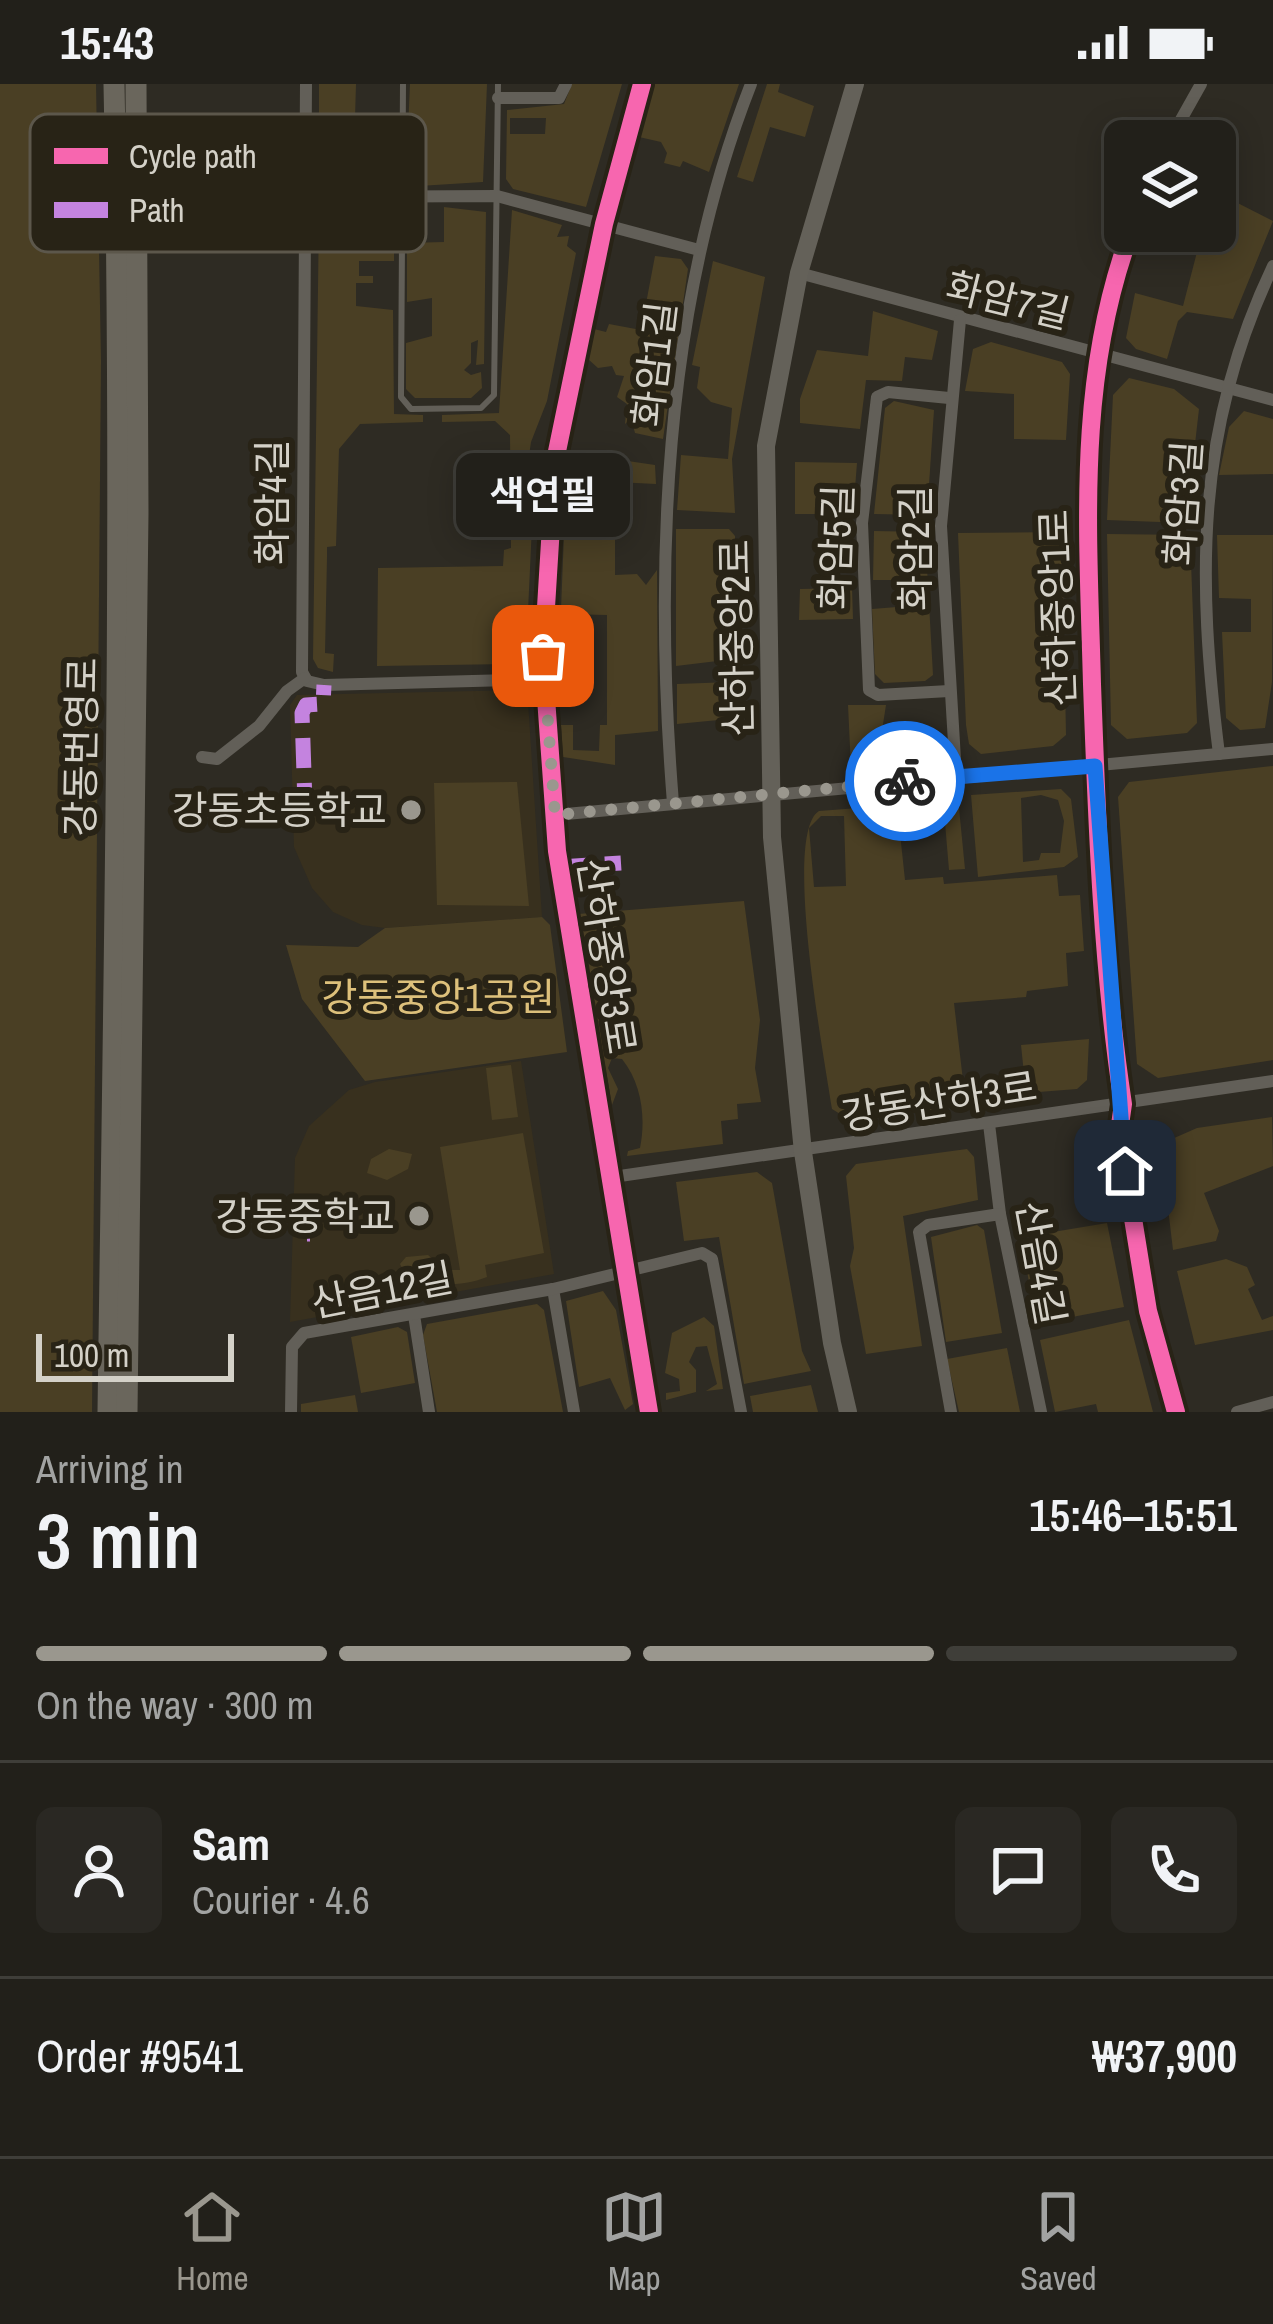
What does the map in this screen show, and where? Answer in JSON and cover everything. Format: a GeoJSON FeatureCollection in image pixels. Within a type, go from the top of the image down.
{"type":"FeatureCollection","features":[{"type":"Feature","properties":{"kind":"highway","name":"강동번영로"},"geometry":{"type":"LineString","coordinates":[[114,84],[114,114]]}},
{"type":"Feature","properties":{"kind":"highway","name":"강동번영로"},"geometry":{"type":"LineString","coordinates":[[136,84],[136,114]]}},
{"type":"Feature","properties":{"kind":"highway","name":"강동번영로"},"geometry":{"type":"LineString","coordinates":[[108,1412],[118,954],[113,809],[121,561],[116,252]]}},
{"type":"Feature","properties":{"kind":"highway","name":"강동번영로"},"geometry":{"type":"LineString","coordinates":[[128,1412],[137,252]]}},
{"type":"Feature","properties":{"kind":"main road","name":"산하중앙2로"},"geometry":{"type":"LineString","coordinates":[[848,1412],[803,1152],[770,795],[766,446],[799,273],[855,84]]}},
{"type":"Feature","properties":{"kind":"street","name":"화암4길"},"geometry":{"type":"LineString","coordinates":[[307,84],[307,114]]}},
{"type":"Feature","properties":{"kind":"street"},"geometry":{"type":"LineString","coordinates":[[498,91],[559,98],[566,84]]}},
{"type":"Feature","properties":{"kind":"street","name":"산하중앙3로"},"geometry":{"type":"LineString","coordinates":[[642,84],[604,224],[555,461],[544,679],[555,815],[579,997],[649,1412]]}},
{"type":"Feature","properties":{"kind":"street","name":"화암1길"},"geometry":{"type":"LineString","coordinates":[[673,802],[667,616],[675,412],[699,250],[751,84]]}},
{"type":"Feature","properties":{"kind":"street"},"geometry":{"type":"LineString","coordinates":[[1180,120],[1201,84]]}},
{"type":"Feature","properties":{"kind":"street"},"geometry":{"type":"LineString","coordinates":[[426,196],[496,196],[699,250]]}},
{"type":"Feature","properties":{"kind":"street","name":"화암4길"},"geometry":{"type":"LineString","coordinates":[[305,678],[301,396],[306,252]]}},
{"type":"Feature","properties":{"kind":"street","name":"산하중앙1로"},"geometry":{"type":"LineString","coordinates":[[1123,252],[1098,353],[1086,454],[1095,766],[1123,1104],[1119,1132],[1148,1311],[1176,1412]]}},
{"type":"Feature","properties":{"kind":"street","name":"화암3길"},"geometry":{"type":"LineString","coordinates":[[1219,754],[1206,493],[1226,388],[1273,266]]}},
{"type":"Feature","properties":{"kind":"street","name":"화암7길"},"geometry":{"type":"LineString","coordinates":[[799,273],[960,320],[1273,400]]}},
{"type":"Feature","properties":{"kind":"street","name":"화암2길"},"geometry":{"type":"LineString","coordinates":[[956,776],[940,526],[960,320]]}},
{"type":"Feature","properties":{"kind":"street","name":"화암5길"},"geometry":{"type":"LineString","coordinates":[[949,398],[887,392],[877,398],[862,523],[869,690],[878,695],[949,691]]}},
{"type":"Feature","properties":{"kind":"street"},"geometry":{"type":"LineString","coordinates":[[202,758],[217,759],[240,742],[305,678],[324,685],[544,679]]}},
{"type":"Feature","properties":{"kind":"street"},"geometry":{"type":"LineString","coordinates":[[555,815],[1273,749]]}},
{"type":"Feature","properties":{"kind":"street","name":"강동산하3로"},"geometry":{"type":"LineString","coordinates":[[613,1178],[1273,1081]]}},
{"type":"Feature","properties":{"kind":"street","name":"산음4길"},"geometry":{"type":"LineString","coordinates":[[989,1124],[1000,1214],[1041,1412]]}},
{"type":"Feature","properties":{"kind":"street"},"geometry":{"type":"LineString","coordinates":[[951,1412],[919,1232],[925,1226],[1000,1214]]}},
{"type":"Feature","properties":{"kind":"street","name":"산음12길"},"geometry":{"type":"LineString","coordinates":[[291,1412],[292,1347],[300,1336],[553,1289],[627,1272],[643,1263],[702,1253],[711,1257],[741,1412]]}},
{"type":"Feature","properties":{"kind":"street"},"geometry":{"type":"LineString","coordinates":[[553,1289],[574,1412]]}},
{"type":"Feature","properties":{"kind":"street"},"geometry":{"type":"LineString","coordinates":[[414,1315],[429,1412]]}},
{"type":"Feature","properties":{"kind":"street"},"geometry":{"type":"LineString","coordinates":[[1237,1412],[1273,1402]]}},
{"type":"Feature","properties":{"kind":"lane"},"geometry":{"type":"LineString","coordinates":[[402,114],[403,84]]}},
{"type":"Feature","properties":{"kind":"lane"},"geometry":{"type":"LineString","coordinates":[[400,252],[400,397],[411,409],[481,408],[492,400],[498,91]]}},
{"type":"Feature","properties":{"kind":"shaded area","name":"강동초등학교"},"geometry":{"type":"Polygon","coordinates":[[[517,690],[528,701],[542,917],[385,928],[362,925],[333,912],[312,888],[294,847],[290,705],[297,695],[517,690]]]}},
{"type":"Feature","properties":{"kind":"shaded area","name":"강동중학교"},"geometry":{"type":"Polygon","coordinates":[[[521,1061],[554,1274],[290,1322],[295,1158],[309,1126],[349,1090],[375,1082],[521,1061]]]}},
{"type":"Feature","properties":{"kind":"green space"},"geometry":{"type":"Polygon","coordinates":[[[0,84],[96,84],[97,114],[30,114],[30,252],[99,252],[92,1412],[0,1412],[0,84]]]}},
{"type":"Feature","properties":{"kind":"green space"},"geometry":{"type":"Polygon","coordinates":[[[319,84],[356,84],[355,114],[319,114],[319,84]]]}},
{"type":"Feature","properties":{"kind":"green space"},"geometry":{"type":"Polygon","coordinates":[[[410,84],[487,84],[483,182],[426,186],[426,114],[409,114],[410,84]]]}},
{"type":"Feature","properties":{"kind":"green space"},"geometry":{"type":"Polygon","coordinates":[[[572,84],[622,84],[586,207],[513,189],[506,179],[507,110],[564,104],[572,84]],[[510,118],[510,134],[545,134],[546,118],[510,118]]]}},
{"type":"Feature","properties":{"kind":"green space"},"geometry":{"type":"Polygon","coordinates":[[[655,84],[739,84],[709,172],[683,161],[680,167],[664,163],[667,153],[661,142],[639,137],[655,84]]]}},
{"type":"Feature","properties":{"kind":"green space"},"geometry":{"type":"Polygon","coordinates":[[[767,84],[780,84],[778,92],[814,106],[805,137],[770,127],[753,182],[737,177],[767,84]]]}},
{"type":"Feature","properties":{"kind":"green space"},"geometry":{"type":"Polygon","coordinates":[[[1236,202],[1273,221],[1233,319],[1187,312],[1178,321],[1167,359],[1136,349],[1126,338],[1135,293],[1183,306],[1197,252],[1236,252],[1236,202]]]}},
{"type":"Feature","properties":{"kind":"green space"},"geometry":{"type":"Polygon","coordinates":[[[444,207],[486,212],[484,364],[476,365],[478,340],[471,343],[471,363],[464,370],[471,375],[481,372],[482,388],[471,398],[415,398],[406,389],[406,343],[432,336],[432,298],[407,302],[407,252],[426,252],[426,242],[444,242],[444,207]]]}},
{"type":"Feature","properties":{"kind":"green space"},"geometry":{"type":"Polygon","coordinates":[[[512,210],[562,225],[557,237],[569,236],[567,246],[576,253],[547,401],[531,442],[525,483],[534,483],[526,654],[513,664],[377,666],[378,568],[503,566],[504,550],[511,548],[510,435],[495,421],[442,422],[442,415],[499,413],[512,210]]]}},
{"type":"Feature","properties":{"kind":"green space"},"geometry":{"type":"Polygon","coordinates":[[[318,252],[394,252],[394,261],[359,261],[359,276],[373,276],[373,283],[356,283],[356,306],[393,310],[394,414],[423,415],[423,422],[360,424],[339,449],[336,546],[327,547],[325,653],[334,654],[333,672],[318,668],[313,659],[318,252]]]}},
{"type":"Feature","properties":{"kind":"green space"},"geometry":{"type":"Polygon","coordinates":[[[655,256],[681,259],[688,269],[663,439],[635,433],[631,418],[625,424],[627,404],[617,397],[624,376],[616,375],[612,366],[598,368],[588,359],[594,329],[606,332],[609,324],[641,330],[655,256]]]}},
{"type":"Feature","properties":{"kind":"green space"},"geometry":{"type":"Polygon","coordinates":[[[713,261],[765,277],[732,459],[735,513],[677,510],[681,455],[728,459],[732,408],[711,402],[697,388],[700,367],[692,365],[713,261]]]}},
{"type":"Feature","properties":{"kind":"green space"},"geometry":{"type":"Polygon","coordinates":[[[873,311],[938,331],[932,360],[905,357],[902,381],[866,380],[860,429],[800,423],[800,399],[817,350],[868,356],[873,311]]]}},
{"type":"Feature","properties":{"kind":"green space"},"geometry":{"type":"Polygon","coordinates":[[[991,342],[1062,362],[1070,374],[1066,440],[1014,439],[1014,394],[965,391],[973,349],[991,342]]]}},
{"type":"Feature","properties":{"kind":"green space"},"geometry":{"type":"Polygon","coordinates":[[[1129,378],[1174,389],[1199,409],[1186,523],[1107,520],[1113,395],[1129,378]]]}},
{"type":"Feature","properties":{"kind":"green space"},"geometry":{"type":"Polygon","coordinates":[[[894,401],[934,410],[927,515],[874,514],[885,408],[894,401]]]}},
{"type":"Feature","properties":{"kind":"green space"},"geometry":{"type":"Polygon","coordinates":[[[1244,411],[1273,419],[1273,474],[1219,475],[1229,427],[1244,411]]]}},
{"type":"Feature","properties":{"kind":"green space"},"geometry":{"type":"Polygon","coordinates":[[[612,453],[621,460],[655,465],[656,484],[616,482],[614,510],[566,509],[573,455],[599,467],[601,459],[612,453]]]}},
{"type":"Feature","properties":{"kind":"green space"},"geometry":{"type":"Polygon","coordinates":[[[795,462],[857,463],[853,514],[795,514],[795,462]]]}},
{"type":"Feature","properties":{"kind":"green space"},"geometry":{"type":"Polygon","coordinates":[[[569,526],[615,526],[615,575],[637,574],[646,585],[657,570],[658,731],[615,735],[615,765],[563,757],[561,725],[573,725],[573,750],[599,751],[600,725],[607,725],[607,615],[564,614],[561,609],[564,534],[569,526]]]}},
{"type":"Feature","properties":{"kind":"green space"},"geometry":{"type":"Polygon","coordinates":[[[676,529],[729,529],[735,536],[734,659],[676,666],[676,529]]]}},
{"type":"Feature","properties":{"kind":"green space"},"geometry":{"type":"Polygon","coordinates":[[[874,531],[925,532],[933,675],[925,681],[884,683],[875,674],[872,609],[897,607],[897,580],[873,580],[874,531]]]}},
{"type":"Feature","properties":{"kind":"green space"},"geometry":{"type":"Polygon","coordinates":[[[1062,532],[1066,735],[1053,746],[981,754],[969,744],[966,725],[958,533],[1062,532]]]}},
{"type":"Feature","properties":{"kind":"green space"},"geometry":{"type":"Polygon","coordinates":[[[1107,534],[1190,535],[1197,723],[1187,733],[1127,739],[1111,725],[1107,534]]]}},
{"type":"Feature","properties":{"kind":"green space"},"geometry":{"type":"Polygon","coordinates":[[[1217,535],[1273,535],[1272,682],[1265,728],[1240,730],[1226,718],[1222,632],[1251,632],[1251,599],[1219,598],[1217,535]]]}},
{"type":"Feature","properties":{"kind":"green space"},"geometry":{"type":"Polygon","coordinates":[[[852,588],[853,619],[799,620],[800,589],[852,588]]]}},
{"type":"Feature","properties":{"kind":"green space"},"geometry":{"type":"Polygon","coordinates":[[[731,682],[729,719],[677,724],[677,684],[731,682]]]}},
{"type":"Feature","properties":{"kind":"green space"},"geometry":{"type":"Polygon","coordinates":[[[848,705],[886,705],[881,737],[872,738],[873,757],[893,756],[893,741],[918,741],[919,753],[928,760],[851,768],[848,705]]]}},
{"type":"Feature","properties":{"kind":"green space"},"geometry":{"type":"Polygon","coordinates":[[[1273,766],[1273,1060],[1158,1078],[1137,1064],[1118,797],[1129,782],[1273,766]]]}},
{"type":"Feature","properties":{"kind":"green space"},"geometry":{"type":"Polygon","coordinates":[[[517,782],[529,906],[437,905],[434,783],[517,782]]]}},
{"type":"Feature","properties":{"kind":"green space"},"geometry":{"type":"Polygon","coordinates":[[[1061,789],[1071,799],[1078,857],[1064,867],[978,877],[971,795],[1061,789]],[[1041,795],[1021,798],[1023,862],[1039,860],[1041,853],[1060,853],[1064,821],[1058,800],[1041,795]]]}},
{"type":"Feature","properties":{"kind":"green space"},"geometry":{"type":"Polygon","coordinates":[[[958,798],[965,869],[949,870],[943,799],[958,798]]]}},
{"type":"Feature","properties":{"kind":"green space"},"geometry":{"type":"Polygon","coordinates":[[[897,805],[905,880],[943,877],[944,884],[1057,875],[1059,896],[1080,895],[1084,951],[1066,953],[1068,986],[1027,991],[1026,997],[954,1003],[964,1089],[934,1105],[935,1110],[845,1117],[832,1109],[805,903],[809,828],[819,811],[897,805]],[[821,816],[809,828],[814,887],[846,886],[844,816],[821,816]]]}},
{"type":"Feature","properties":{"kind":"green space"},"geometry":{"type":"Polygon","coordinates":[[[744,901],[760,1020],[755,1068],[761,1102],[737,1104],[738,1119],[721,1121],[723,1144],[627,1156],[628,1151],[640,1148],[641,1102],[629,1069],[622,1059],[612,1058],[608,1068],[618,1089],[612,1105],[578,914],[744,901]]]}},
{"type":"Feature","properties":{"kind":"green space","name":"강동중앙1공원"},"geometry":{"type":"Polygon","coordinates":[[[542,917],[550,925],[567,1052],[365,1081],[302,999],[286,945],[358,947],[385,928],[542,917]]]}},
{"type":"Feature","properties":{"kind":"green space"},"geometry":{"type":"Polygon","coordinates":[[[1089,1039],[1087,1080],[1077,1089],[1026,1093],[1021,1045],[1089,1039]]]}},
{"type":"Feature","properties":{"kind":"green space"},"geometry":{"type":"Polygon","coordinates":[[[511,1065],[518,1117],[492,1120],[486,1068],[511,1065]]]}},
{"type":"Feature","properties":{"kind":"green space"},"geometry":{"type":"Polygon","coordinates":[[[1272,1117],[1273,1166],[1204,1193],[1219,1231],[1216,1241],[1173,1250],[1163,1166],[1172,1139],[1197,1128],[1272,1117]]]}},
{"type":"Feature","properties":{"kind":"green space"},"geometry":{"type":"Polygon","coordinates":[[[523,1133],[544,1253],[485,1265],[487,1277],[468,1283],[408,1280],[400,1264],[406,1257],[428,1255],[445,1270],[460,1270],[440,1147],[523,1133]]]}},
{"type":"Feature","properties":{"kind":"green space"},"geometry":{"type":"Polygon","coordinates":[[[389,1149],[412,1154],[408,1169],[387,1180],[367,1173],[371,1159],[389,1149]]]}},
{"type":"Feature","properties":{"kind":"green space"},"geometry":{"type":"Polygon","coordinates":[[[967,1149],[974,1157],[978,1200],[903,1216],[922,1346],[866,1354],[850,1266],[854,1248],[846,1176],[856,1164],[967,1149]]]}},
{"type":"Feature","properties":{"kind":"green space"},"geometry":{"type":"Polygon","coordinates":[[[757,1172],[772,1183],[802,1351],[811,1371],[744,1384],[719,1237],[684,1241],[676,1182],[757,1172]]]}},
{"type":"Feature","properties":{"kind":"green space"},"geometry":{"type":"Polygon","coordinates":[[[1107,1223],[1124,1307],[1036,1324],[1023,1247],[1036,1244],[1035,1235],[1107,1223]]]}},
{"type":"Feature","properties":{"kind":"green space"},"geometry":{"type":"Polygon","coordinates":[[[977,1225],[984,1230],[1002,1333],[946,1342],[931,1237],[977,1225]]]}},
{"type":"Feature","properties":{"kind":"green space"},"geometry":{"type":"Polygon","coordinates":[[[1226,1259],[1247,1267],[1255,1285],[1248,1289],[1262,1320],[1273,1316],[1273,1330],[1195,1345],[1177,1271],[1226,1259]]]}},
{"type":"Feature","properties":{"kind":"green space"},"geometry":{"type":"Polygon","coordinates":[[[603,1291],[616,1310],[633,1404],[625,1410],[610,1378],[579,1387],[566,1301],[603,1291]]]}},
{"type":"Feature","properties":{"kind":"green space"},"geometry":{"type":"Polygon","coordinates":[[[537,1304],[544,1310],[563,1412],[437,1412],[423,1335],[427,1324],[537,1304]]]}},
{"type":"Feature","properties":{"kind":"green space"},"geometry":{"type":"Polygon","coordinates":[[[704,1317],[714,1326],[723,1389],[706,1391],[717,1384],[707,1346],[696,1347],[689,1362],[696,1370],[696,1392],[666,1400],[666,1393],[680,1391],[679,1379],[665,1373],[672,1333],[704,1317]]]}},
{"type":"Feature","properties":{"kind":"green space"},"geometry":{"type":"Polygon","coordinates":[[[1129,1320],[1153,1412],[1098,1412],[1096,1404],[1055,1412],[1040,1340],[1129,1320]]]}},
{"type":"Feature","properties":{"kind":"green space"},"geometry":{"type":"Polygon","coordinates":[[[398,1327],[407,1332],[415,1383],[361,1393],[351,1337],[398,1327]]]}},
{"type":"Feature","properties":{"kind":"green space"},"geometry":{"type":"Polygon","coordinates":[[[1007,1348],[1020,1412],[959,1412],[947,1359],[1007,1348]]]}},
{"type":"Feature","properties":{"kind":"green space"},"geometry":{"type":"Polygon","coordinates":[[[811,1385],[818,1412],[753,1412],[750,1396],[811,1385]]]}},
{"type":"Feature","properties":{"kind":"green space"},"geometry":{"type":"Polygon","coordinates":[[[355,1395],[358,1412],[301,1412],[301,1404],[355,1395]]]}},
{"type":"Feature","properties":{"kind":"marked path"},"geometry":{"type":"LineString","coordinates":[[314,804],[305,804],[302,713],[306,705],[323,704],[324,685]]}},
{"type":"Feature","properties":{"kind":"marked path"},"geometry":{"type":"LineString","coordinates":[[560,867],[621,863]]}},
{"type":"Feature","properties":{"kind":"cycle path"},"geometry":{"type":"LineString","coordinates":[[642,84],[604,224],[555,461],[543,656],[557,851],[649,1412]]}},
{"type":"Feature","properties":{"kind":"cycle path"},"geometry":{"type":"LineString","coordinates":[[1124,252],[1101,342],[1089,455],[1098,842],[1123,1104],[1119,1132],[1148,1311],[1176,1412]]}},
{"type":"Feature","properties":{"kind":"way so far"},"geometry":{"type":"LineString","coordinates":[[543,656],[555,815],[905,781]]}},
{"type":"Feature","properties":{"kind":"place","name":"색연필"},"geometry":{"type":"Point","coordinates":[543,656]}},
{"type":"Feature","properties":{"kind":"place","name":"강동초등학교"},"geometry":{"type":"Point","coordinates":[411,810]}},
{"type":"Feature","properties":{"kind":"place","name":"강동중학교"},"geometry":{"type":"Point","coordinates":[419,1216]}},
{"type":"Feature","properties":{"kind":"route"},"geometry":{"type":"LineString","coordinates":[[905,781],[1095,766],[1125,1171]]}}]}
